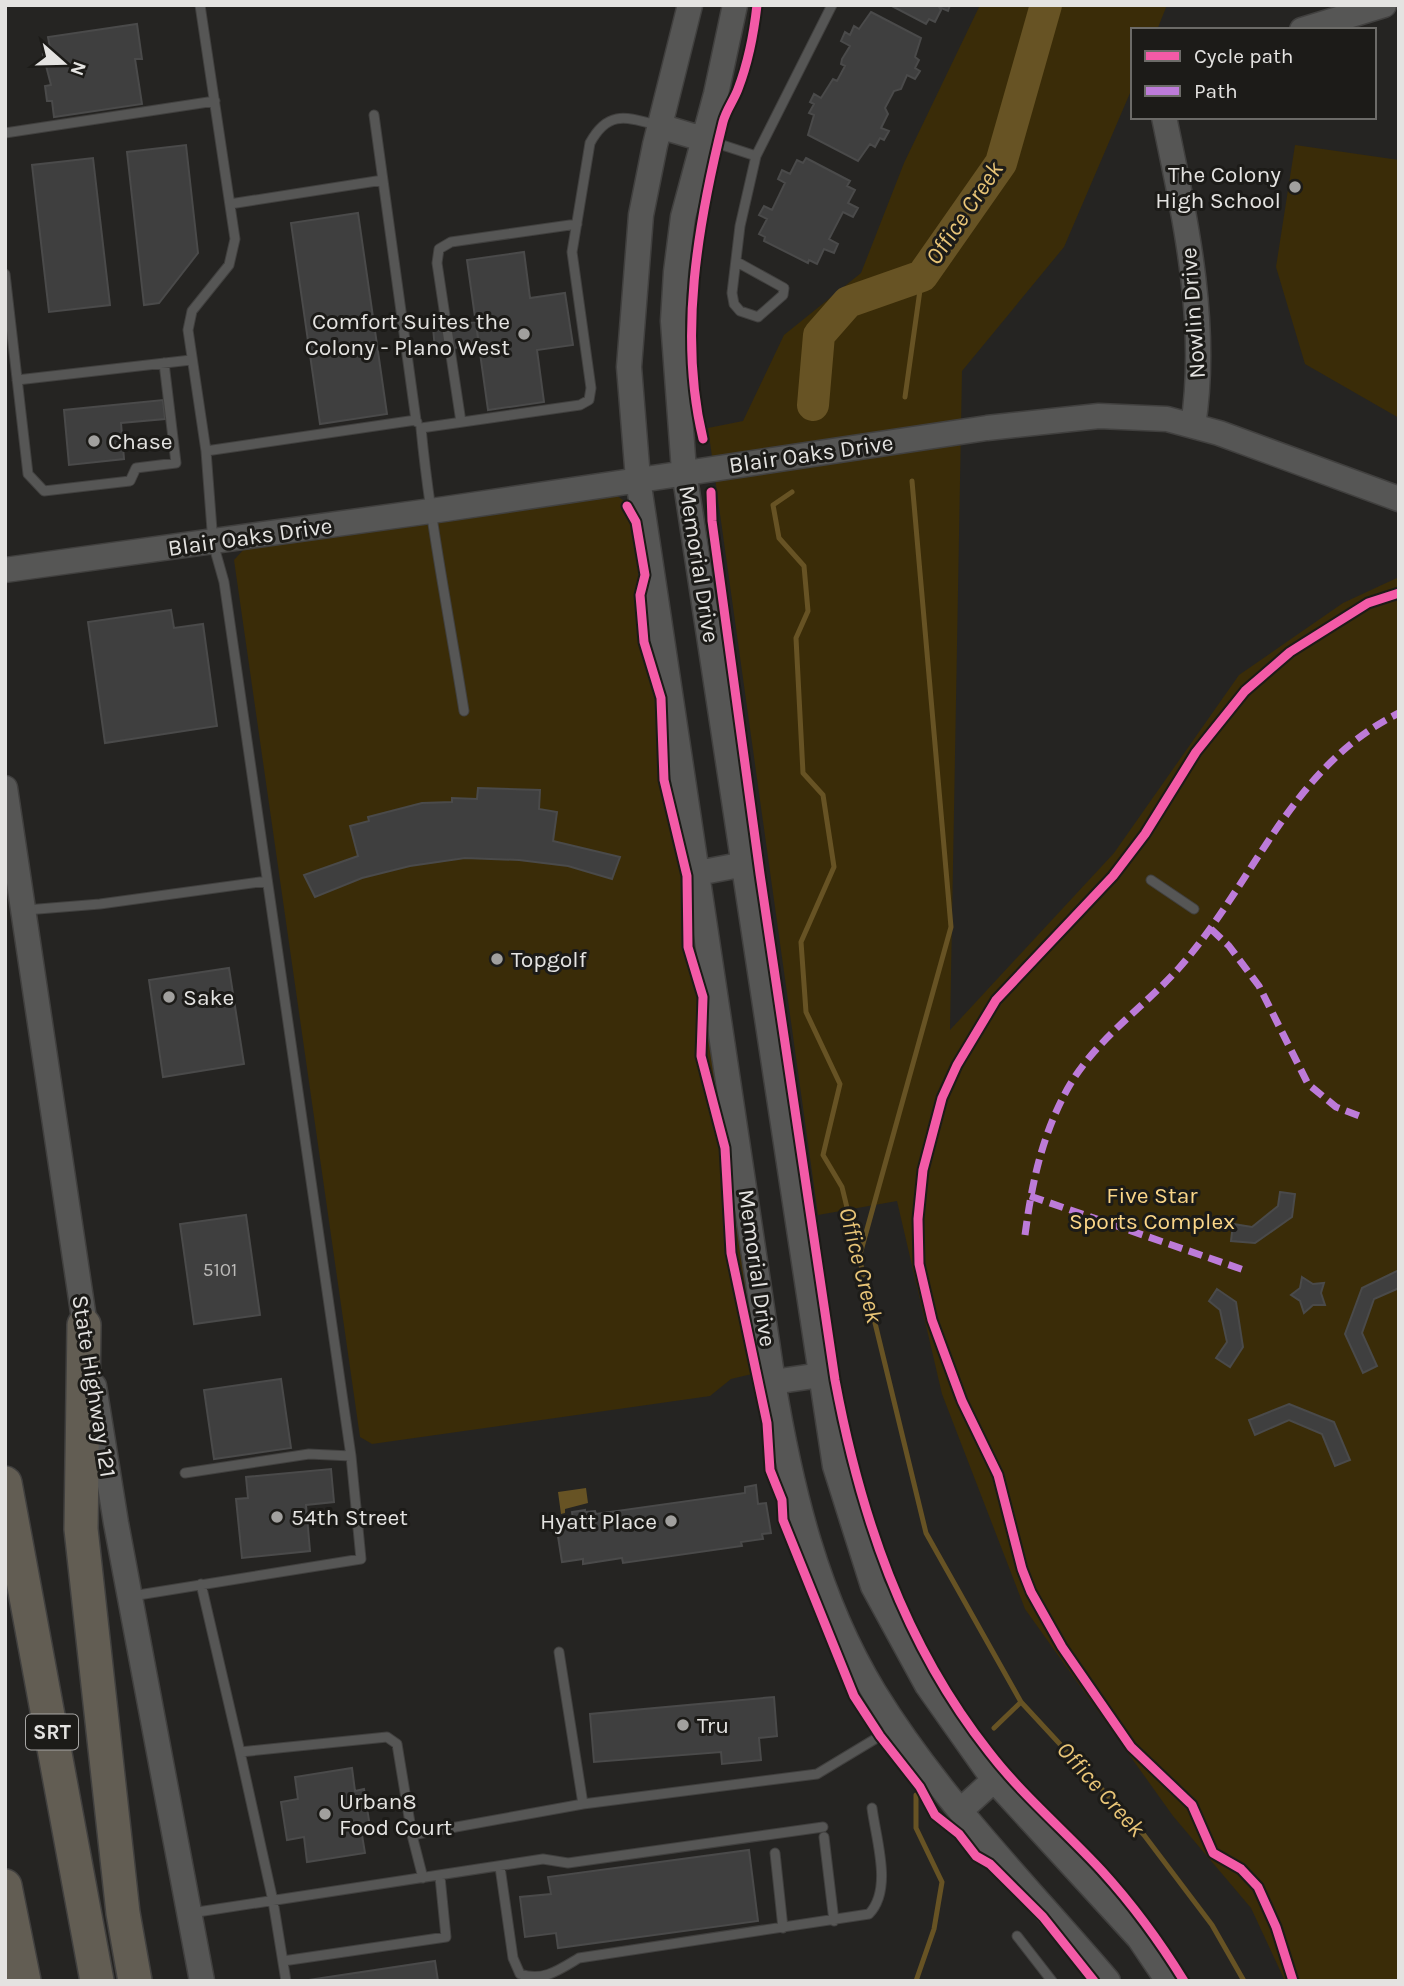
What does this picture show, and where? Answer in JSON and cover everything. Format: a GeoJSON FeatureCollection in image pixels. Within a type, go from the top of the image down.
{"type":"FeatureCollection","features":[{"type":"Feature","properties":{"kind":"highway"},"geometry":{"type":"LineString","coordinates":[[84,1325],[80,1529],[123,1913],[135,1981]]}},
{"type":"Feature","properties":{"kind":"highway","name":"SRT"},"geometry":{"type":"LineString","coordinates":[[5,1483],[97,1981]]}},
{"type":"Feature","properties":{"kind":"highway"},"geometry":{"type":"LineString","coordinates":[[5,1886],[24,1981]]}},
{"type":"Feature","properties":{"kind":"street","name":"Memorial Drive"},"geometry":{"type":"LineString","coordinates":[[690,5],[659,126],[641,215],[629,367],[638,479],[773,1382],[794,1494],[811,1550],[873,1691],[960,1811],[1108,1981]]}},
{"type":"Feature","properties":{"kind":"street","name":"Memorial Drive"},"geometry":{"type":"LineString","coordinates":[[735,5],[683,217],[673,321],[684,471],[835,1466],[873,1586],[927,1685],[994,1780],[1139,1938],[1168,1981]]}},
{"type":"Feature","properties":{"kind":"street"},"geometry":{"type":"LineString","coordinates":[[1309,28],[1384,5]]}},
{"type":"Feature","properties":{"kind":"street","name":"Nowlin Drive"},"geometry":{"type":"LineString","coordinates":[[1164,119],[1192,264],[1200,384],[1193,426]]}},
{"type":"Feature","properties":{"kind":"street"},"geometry":{"type":"LineString","coordinates":[[659,126],[703,139]]}},
{"type":"Feature","properties":{"kind":"street","name":"Blair Oaks Drive"},"geometry":{"type":"LineString","coordinates":[[5,570],[429,512],[684,471],[1063,418],[1099,416],[1167,419],[1193,426],[1399,499]]}},
{"type":"Feature","properties":{"kind":"street","name":"State Highway 121"},"geometry":{"type":"LineString","coordinates":[[5,788],[84,1325],[202,1981]]}},
{"type":"Feature","properties":{"kind":"street"},"geometry":{"type":"LineString","coordinates":[[698,873],[745,864]]}},
{"type":"Feature","properties":{"kind":"street"},"geometry":{"type":"LineString","coordinates":[[773,1382],[821,1375]]}},
{"type":"Feature","properties":{"kind":"street"},"geometry":{"type":"LineString","coordinates":[[960,1811],[994,1780]]}},
{"type":"Feature","properties":{"kind":"lane"},"geometry":{"type":"LineString","coordinates":[[131,1596],[361,1559],[351,1456],[224,582],[214,543],[206,451],[191,360],[188,330],[192,312],[229,265],[235,239],[200,5]]}},
{"type":"Feature","properties":{"kind":"lane"},"geometry":{"type":"LineString","coordinates":[[737,262],[784,288],[783,295],[758,317],[750,316],[734,304],[732,293],[740,226],[755,156],[832,5]]}},
{"type":"Feature","properties":{"kind":"lane"},"geometry":{"type":"LineString","coordinates":[[5,133],[215,101]]}},
{"type":"Feature","properties":{"kind":"lane"},"geometry":{"type":"LineString","coordinates":[[374,116],[419,424],[429,512],[442,567],[464,711]]}},
{"type":"Feature","properties":{"kind":"lane"},"geometry":{"type":"LineString","coordinates":[[206,451],[419,424],[461,422],[580,405],[589,400],[591,388],[572,252],[590,142],[597,130],[609,120],[627,118],[659,126]]}},
{"type":"Feature","properties":{"kind":"lane"},"geometry":{"type":"LineString","coordinates":[[703,139],[755,156]]}},
{"type":"Feature","properties":{"kind":"lane"},"geometry":{"type":"LineString","coordinates":[[230,204],[383,180]]}},
{"type":"Feature","properties":{"kind":"lane"},"geometry":{"type":"LineString","coordinates":[[461,422],[437,263],[439,249],[451,242],[577,224]]}},
{"type":"Feature","properties":{"kind":"lane"},"geometry":{"type":"LineString","coordinates":[[5,274],[6,303],[28,474],[44,491],[130,481],[136,468],[176,463],[164,363]]}},
{"type":"Feature","properties":{"kind":"lane"},"geometry":{"type":"LineString","coordinates":[[17,380],[191,360]]}},
{"type":"Feature","properties":{"kind":"lane"},"geometry":{"type":"LineString","coordinates":[[1152,880],[1194,909]]}},
{"type":"Feature","properties":{"kind":"lane"},"geometry":{"type":"LineString","coordinates":[[23,910],[100,904],[267,881]]}},
{"type":"Feature","properties":{"kind":"lane"},"geometry":{"type":"LineString","coordinates":[[185,1473],[309,1454],[351,1456]]}},
{"type":"Feature","properties":{"kind":"lane"},"geometry":{"type":"LineString","coordinates":[[201,1584],[273,1901],[286,1981]]}},
{"type":"Feature","properties":{"kind":"lane"},"geometry":{"type":"LineString","coordinates":[[559,1652],[583,1804]]}},
{"type":"Feature","properties":{"kind":"lane"},"geometry":{"type":"LineString","coordinates":[[412,1835],[583,1804],[817,1774],[897,1726]]}},
{"type":"Feature","properties":{"kind":"lane"},"geometry":{"type":"LineString","coordinates":[[240,1752],[387,1737],[397,1744],[412,1835],[423,1878]]}},
{"type":"Feature","properties":{"kind":"lane"},"geometry":{"type":"LineString","coordinates":[[499,1867],[513,1958],[520,1974],[531,1978],[547,1976],[579,1958],[869,1914],[880,1904],[882,1889],[872,1808]]}},
{"type":"Feature","properties":{"kind":"lane"},"geometry":{"type":"LineString","coordinates":[[190,1913],[440,1877],[544,1859],[568,1863],[822,1826]]}},
{"type":"Feature","properties":{"kind":"lane"},"geometry":{"type":"LineString","coordinates":[[824,1837],[834,1921]]}},
{"type":"Feature","properties":{"kind":"lane"},"geometry":{"type":"LineString","coordinates":[[775,1853],[783,1928]]}},
{"type":"Feature","properties":{"kind":"lane"},"geometry":{"type":"LineString","coordinates":[[283,1961],[446,1937],[440,1877]]}},
{"type":"Feature","properties":{"kind":"lane"},"geometry":{"type":"LineString","coordinates":[[1017,1936],[1052,1981]]}},
{"type":"Feature","properties":{"kind":"green space","name":"Five Star Sports Complex"},"geometry":{"type":"Polygon","coordinates":[[[980,5],[1167,5],[1158,28],[1131,28],[1131,91],[1064,247],[962,371],[950,1030],[1114,853],[1239,675],[1343,603],[1399,577],[1399,1981],[1285,1981],[1251,1908],[1173,1816],[1025,1609],[942,1394],[897,1201],[818,1215],[708,428],[743,421],[784,335],[861,273],[904,163],[980,5]]]}},
{"type":"Feature","properties":{"kind":"green space"},"geometry":{"type":"Polygon","coordinates":[[[1295,145],[1399,160],[1399,418],[1305,364],[1276,267],[1295,145]]]}},
{"type":"Feature","properties":{"kind":"green space","name":"Topgolf"},"geometry":{"type":"Polygon","coordinates":[[[616,495],[634,508],[761,1361],[752,1374],[731,1379],[710,1396],[372,1444],[360,1437],[234,560],[245,548],[616,495]]]}},
{"type":"Feature","properties":{"kind":"shaded area"},"geometry":{"type":"Polygon","coordinates":[[[586,1488],[588,1503],[565,1509],[565,1513],[561,1514],[558,1492],[586,1488]]]}},
{"type":"Feature","properties":{"kind":"building"},"geometry":{"type":"Polygon","coordinates":[[[890,5],[950,5],[948,11],[939,7],[941,10],[935,22],[929,19],[926,24],[890,5]]]}},
{"type":"Feature","properties":{"kind":"building"},"geometry":{"type":"Polygon","coordinates":[[[871,12],[921,38],[915,57],[919,60],[915,68],[920,71],[915,79],[907,75],[901,89],[894,91],[885,108],[888,114],[881,128],[889,131],[884,140],[880,138],[875,147],[870,144],[858,161],[808,135],[814,115],[809,113],[814,104],[810,102],[814,94],[821,98],[833,79],[837,81],[845,66],[841,64],[842,59],[850,46],[841,41],[845,32],[850,35],[854,26],[859,29],[871,12]]]}},
{"type":"Feature","properties":{"kind":"building"},"geometry":{"type":"Polygon","coordinates":[[[137,24],[142,59],[135,59],[142,104],[54,117],[52,101],[47,101],[45,86],[51,85],[43,54],[51,53],[48,37],[137,24]]]}},
{"type":"Feature","properties":{"kind":"building"},"geometry":{"type":"Polygon","coordinates":[[[186,145],[198,253],[159,303],[144,305],[127,152],[186,145]]]}},
{"type":"Feature","properties":{"kind":"building"},"geometry":{"type":"Polygon","coordinates":[[[93,158],[110,305],[49,312],[32,165],[93,158]]]}},
{"type":"Feature","properties":{"kind":"building"},"geometry":{"type":"Polygon","coordinates":[[[806,158],[850,181],[847,186],[855,190],[848,203],[858,208],[853,217],[843,212],[829,239],[838,244],[834,253],[824,249],[817,264],[809,260],[808,263],[764,241],[765,237],[759,234],[767,219],[759,215],[764,206],[772,210],[785,183],[778,179],[782,170],[790,174],[797,160],[803,163],[806,158]]]}},
{"type":"Feature","properties":{"kind":"building"},"geometry":{"type":"Polygon","coordinates":[[[358,213],[387,414],[320,424],[291,223],[358,213]]]}},
{"type":"Feature","properties":{"kind":"building","name":"Comfort Suites the Colony - Plano West"},"geometry":{"type":"Polygon","coordinates":[[[524,252],[530,298],[565,293],[573,345],[537,350],[544,402],[488,410],[467,260],[524,252]]]}},
{"type":"Feature","properties":{"kind":"building"},"geometry":{"type":"Polygon","coordinates":[[[476,322],[479,345],[435,350],[433,327],[476,322]]]}},
{"type":"Feature","properties":{"kind":"building","name":"Chase"},"geometry":{"type":"Polygon","coordinates":[[[163,400],[165,419],[121,423],[124,459],[69,465],[64,410],[163,400]]]}},
{"type":"Feature","properties":{"kind":"building"},"geometry":{"type":"Polygon","coordinates":[[[171,610],[174,628],[203,624],[217,726],[105,743],[88,622],[171,610]]]}},
{"type":"Feature","properties":{"kind":"building"},"geometry":{"type":"Polygon","coordinates":[[[478,788],[540,790],[539,809],[557,812],[553,841],[620,857],[612,879],[568,866],[519,860],[465,858],[410,866],[362,878],[315,897],[304,875],[358,856],[350,826],[369,821],[368,817],[422,803],[452,802],[452,798],[477,799],[478,788]]]}},
{"type":"Feature","properties":{"kind":"building"},"geometry":{"type":"Polygon","coordinates":[[[229,968],[244,1064],[163,1077],[149,980],[229,968]]]}},
{"type":"Feature","properties":{"kind":"building"},"geometry":{"type":"Polygon","coordinates":[[[1280,1192],[1295,1194],[1292,1217],[1255,1243],[1231,1241],[1233,1224],[1252,1227],[1278,1206],[1280,1192]]]}},
{"type":"Feature","properties":{"kind":"building"},"geometry":{"type":"Polygon","coordinates":[[[246,1215],[260,1315],[194,1324],[180,1224],[246,1215]]]}},
{"type":"Feature","properties":{"kind":"building"},"geometry":{"type":"Polygon","coordinates":[[[1399,1270],[1399,1288],[1374,1299],[1362,1333],[1377,1366],[1363,1373],[1345,1334],[1362,1288],[1399,1270]]]}},
{"type":"Feature","properties":{"kind":"building"},"geometry":{"type":"Polygon","coordinates":[[[1302,1277],[1313,1284],[1324,1283],[1321,1293],[1325,1305],[1313,1305],[1304,1313],[1300,1301],[1291,1295],[1300,1288],[1302,1277]]]}},
{"type":"Feature","properties":{"kind":"building"},"geometry":{"type":"Polygon","coordinates":[[[1217,1289],[1236,1302],[1243,1347],[1230,1367],[1216,1358],[1227,1342],[1220,1310],[1209,1301],[1217,1289]]]}},
{"type":"Feature","properties":{"kind":"building"},"geometry":{"type":"Polygon","coordinates":[[[281,1379],[291,1448],[214,1459],[204,1390],[281,1379]]]}},
{"type":"Feature","properties":{"kind":"building"},"geometry":{"type":"Polygon","coordinates":[[[1289,1404],[1334,1422],[1350,1460],[1335,1466],[1322,1434],[1289,1420],[1255,1435],[1249,1420],[1289,1404]]]}},
{"type":"Feature","properties":{"kind":"building"},"geometry":{"type":"Polygon","coordinates":[[[331,1469],[334,1502],[306,1505],[310,1551],[242,1558],[236,1499],[248,1498],[246,1477],[331,1469]]]}},
{"type":"Feature","properties":{"kind":"building","name":"Hyatt Place"},"geometry":{"type":"Polygon","coordinates":[[[756,1485],[758,1504],[766,1503],[771,1533],[762,1534],[763,1539],[741,1542],[742,1546],[623,1563],[622,1558],[583,1564],[583,1559],[562,1562],[557,1530],[574,1527],[572,1512],[585,1510],[595,1511],[596,1514],[745,1493],[745,1487],[756,1485]]]}},
{"type":"Feature","properties":{"kind":"building","name":"Tru"},"geometry":{"type":"Polygon","coordinates":[[[774,1697],[777,1736],[759,1738],[761,1760],[722,1764],[721,1752],[594,1762],[590,1714],[774,1697]]]}},
{"type":"Feature","properties":{"kind":"building","name":"Urban8 Food Court"},"geometry":{"type":"Polygon","coordinates":[[[352,1768],[355,1791],[364,1789],[370,1827],[361,1829],[365,1853],[307,1862],[304,1837],[287,1840],[281,1802],[298,1799],[295,1777],[352,1768]]]}},
{"type":"Feature","properties":{"kind":"building"},"geometry":{"type":"Polygon","coordinates":[[[749,1850],[758,1921],[558,1948],[556,1933],[525,1937],[520,1897],[551,1894],[548,1877],[749,1850]]]}},
{"type":"Feature","properties":{"kind":"building"},"geometry":{"type":"Polygon","coordinates":[[[435,1961],[438,1981],[302,1981],[435,1961]]]}},
{"type":"Feature","properties":{"kind":"waterway","name":"Office Creek"},"geometry":{"type":"LineString","coordinates":[[813,405],[819,335],[848,302],[922,276],[1001,163],[1046,5]]}},
{"type":"Feature","properties":{"kind":"waterway"},"geometry":{"type":"LineString","coordinates":[[905,397],[922,276]]}},
{"type":"Feature","properties":{"kind":"waterway"},"geometry":{"type":"LineString","coordinates":[[859,1258],[951,927],[912,481]]}},
{"type":"Feature","properties":{"kind":"waterway","name":"Office Creek"},"geometry":{"type":"LineString","coordinates":[[792,492],[773,505],[779,538],[804,566],[808,611],[796,638],[803,773],[823,795],[834,867],[801,942],[806,1012],[840,1084],[823,1155],[842,1187],[926,1533],[1021,1702],[1144,1835],[1212,1925],[1244,1981]]}},
{"type":"Feature","properties":{"kind":"waterway"},"geometry":{"type":"LineString","coordinates":[[994,1728],[1021,1702]]}},
{"type":"Feature","properties":{"kind":"waterway"},"geometry":{"type":"LineString","coordinates":[[916,1795],[916,1828],[942,1882],[934,1929],[916,1981]]}},
{"type":"Feature","properties":{"kind":"marked path"},"geometry":{"type":"LineString","coordinates":[[1025,1235],[1031,1196],[1045,1141],[1059,1106],[1079,1071],[1105,1039],[1165,983],[1206,935],[1302,794],[1330,763],[1362,736],[1399,713]]}},
{"type":"Feature","properties":{"kind":"marked path"},"geometry":{"type":"LineString","coordinates":[[1211,929],[1229,946],[1259,986],[1308,1084],[1336,1107],[1362,1117]]}},
{"type":"Feature","properties":{"kind":"marked path"},"geometry":{"type":"LineString","coordinates":[[1030,1196],[1244,1270]]}},
{"type":"Feature","properties":{"kind":"cycle path"},"geometry":{"type":"LineString","coordinates":[[703,439],[692,360],[694,280],[714,160],[726,113],[745,69],[757,5]]}},
{"type":"Feature","properties":{"kind":"cycle path"},"geometry":{"type":"LineString","coordinates":[[711,492],[712,521],[760,874],[835,1380],[845,1430],[872,1528],[909,1622],[932,1667],[959,1710],[1015,1783],[1125,1897],[1184,1981]]}},
{"type":"Feature","properties":{"kind":"cycle path"},"geometry":{"type":"LineString","coordinates":[[627,506],[636,522],[645,575],[640,595],[644,642],[661,698],[664,780],[687,876],[688,947],[703,997],[701,1056],[725,1148],[731,1253],[767,1423],[770,1470],[782,1500],[783,1520],[854,1696],[880,1736],[920,1787],[935,1815],[959,1834],[976,1856],[990,1864],[1043,1917],[1094,1981]]}},
{"type":"Feature","properties":{"kind":"cycle path"},"geometry":{"type":"LineString","coordinates":[[1293,1981],[1276,1927],[1258,1887],[1241,1869],[1213,1853],[1192,1805],[1131,1747],[1062,1647],[1031,1592],[1022,1569],[998,1475],[962,1401],[932,1320],[919,1264],[918,1219],[923,1170],[942,1098],[957,1065],[996,1000],[1113,876],[1145,834],[1196,752],[1245,691],[1290,652],[1368,603],[1399,593]]}},
{"type":"Feature","properties":{"kind":"place","name":"The Colony High School"},"geometry":{"type":"Point","coordinates":[1295,187]}},
{"type":"Feature","properties":{"kind":"place","name":"Comfort Suites the Colony - Plano West"},"geometry":{"type":"Point","coordinates":[524,334]}},
{"type":"Feature","properties":{"kind":"place","name":"Chase"},"geometry":{"type":"Point","coordinates":[94,441]}},
{"type":"Feature","properties":{"kind":"place","name":"Topgolf"},"geometry":{"type":"Point","coordinates":[497,959]}},
{"type":"Feature","properties":{"kind":"place","name":"Sake"},"geometry":{"type":"Point","coordinates":[169,997]}},
{"type":"Feature","properties":{"kind":"place","name":"54th Street"},"geometry":{"type":"Point","coordinates":[277,1517]}},
{"type":"Feature","properties":{"kind":"place","name":"Hyatt Place"},"geometry":{"type":"Point","coordinates":[671,1521]}},
{"type":"Feature","properties":{"kind":"place","name":"Tru"},"geometry":{"type":"Point","coordinates":[683,1725]}},
{"type":"Feature","properties":{"kind":"place","name":"Urban8 Food Court"},"geometry":{"type":"Point","coordinates":[325,1814]}}]}
